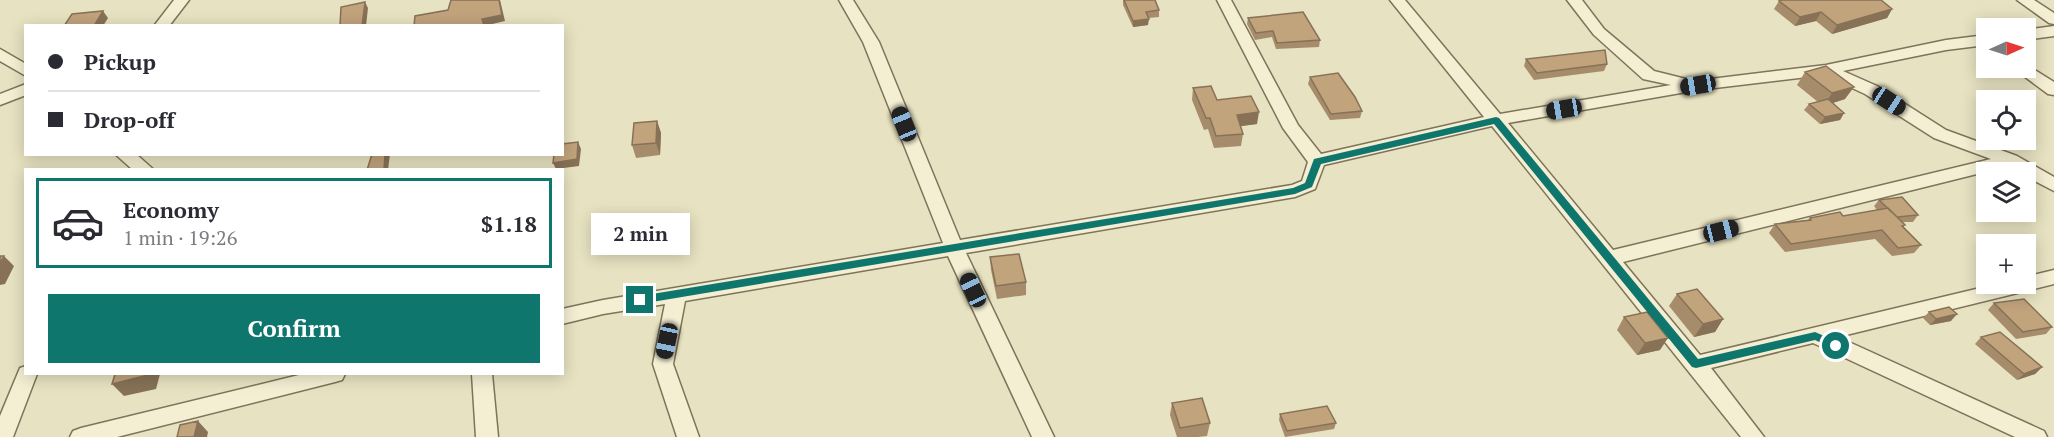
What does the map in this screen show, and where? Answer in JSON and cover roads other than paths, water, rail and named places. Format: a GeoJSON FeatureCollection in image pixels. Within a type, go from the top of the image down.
{"type":"FeatureCollection","features":[{"type":"Feature","properties":{"kind":"street"},"geometry":{"type":"LineString","coordinates":[[163,24],[182,0]]}},
{"type":"Feature","properties":{"kind":"street"},"geometry":{"type":"LineString","coordinates":[[846,0],[871,42],[954,248],[1043,437]]}},
{"type":"Feature","properties":{"kind":"street"},"geometry":{"type":"LineString","coordinates":[[1224,0],[1292,128],[1317,161]]}},
{"type":"Feature","properties":{"kind":"street"},"geometry":{"type":"LineString","coordinates":[[1397,0],[1696,364],[1753,437]]}},
{"type":"Feature","properties":{"kind":"street"},"geometry":{"type":"LineString","coordinates":[[1574,0],[1599,32],[1649,75],[1698,85]]}},
{"type":"Feature","properties":{"kind":"street"},"geometry":{"type":"LineString","coordinates":[[2024,0],[2054,20]]}},
{"type":"Feature","properties":{"kind":"street"},"geometry":{"type":"LineString","coordinates":[[2036,33],[2054,31]]}},
{"type":"Feature","properties":{"kind":"street"},"geometry":{"type":"LineString","coordinates":[[1317,161],[1496,120],[1698,85],[1826,70],[1946,45],[1976,41]]}},
{"type":"Feature","properties":{"kind":"street"},"geometry":{"type":"LineString","coordinates":[[0,54],[24,70]]}},
{"type":"Feature","properties":{"kind":"street"},"geometry":{"type":"LineString","coordinates":[[1826,70],[1871,90],[1940,135],[2011,160],[2054,185]]}},
{"type":"Feature","properties":{"kind":"street"},"geometry":{"type":"LineString","coordinates":[[2036,77],[2054,90]]}},
{"type":"Feature","properties":{"kind":"street"},"geometry":{"type":"LineString","coordinates":[[0,100],[24,90]]}},
{"type":"Feature","properties":{"kind":"street"},"geometry":{"type":"LineString","coordinates":[[1609,258],[2011,160]]}},
{"type":"Feature","properties":{"kind":"street"},"geometry":{"type":"LineString","coordinates":[[123,161],[141,168]]}},
{"type":"Feature","properties":{"kind":"street"},"geometry":{"type":"LineString","coordinates":[[564,316],[677,294],[1295,191],[1309,185],[1317,161]]}},
{"type":"Feature","properties":{"kind":"street"},"geometry":{"type":"LineString","coordinates":[[1696,364],[2054,278]]}},
{"type":"Feature","properties":{"kind":"street"},"geometry":{"type":"LineString","coordinates":[[677,294],[663,364],[688,437]]}},
{"type":"Feature","properties":{"kind":"street"},"geometry":{"type":"LineString","coordinates":[[1815,336],[2036,437]]}},
{"type":"Feature","properties":{"kind":"street"},"geometry":{"type":"LineString","coordinates":[[2,437],[27,375]]}},
{"type":"Feature","properties":{"kind":"street"},"geometry":{"type":"LineString","coordinates":[[81,437],[275,381],[326,375]]}},
{"type":"Feature","properties":{"kind":"street"},"geometry":{"type":"LineString","coordinates":[[482,375],[488,437]]}}]}
